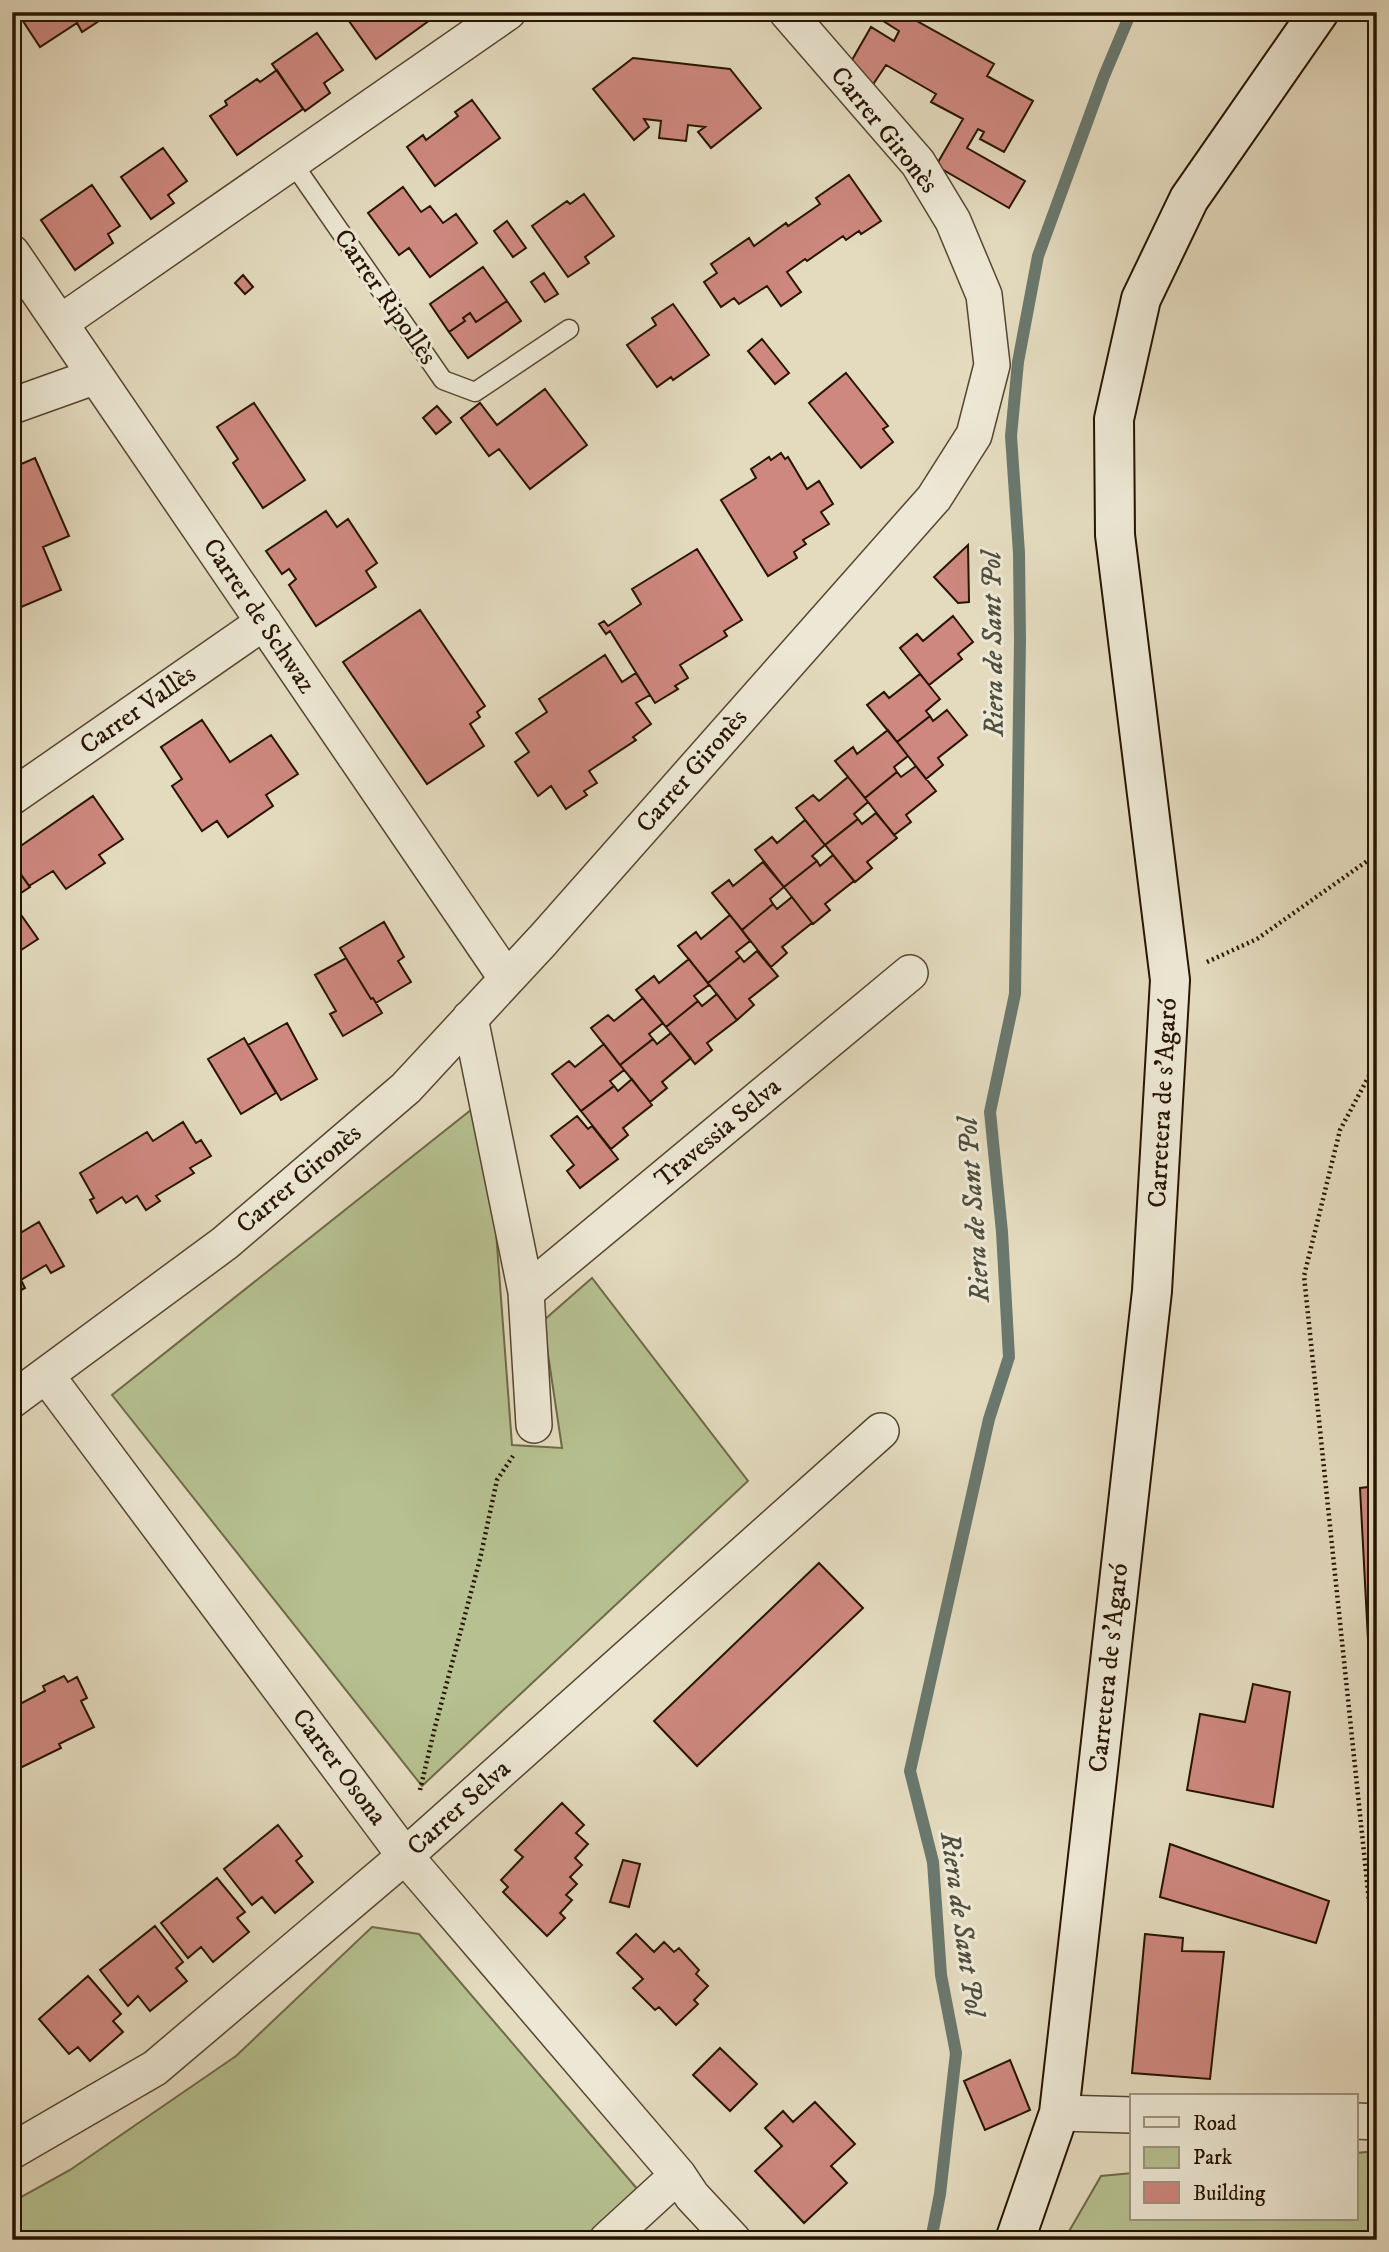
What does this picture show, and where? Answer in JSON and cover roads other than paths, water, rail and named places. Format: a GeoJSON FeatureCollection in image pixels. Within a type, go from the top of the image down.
{"type":"FeatureCollection","features":[{"type":"Feature","properties":{"kind":"street"},"geometry":{"type":"LineString","coordinates":[[60,323],[508,12]]}},
{"type":"Feature","properties":{"kind":"street","name":"Carrer Gironès"},"geometry":{"type":"LineString","coordinates":[[12,1400],[225,1243],[406,1088],[507,979],[934,498],[974,435],[992,365],[984,295],[953,221],[918,163],[787,12]]}},
{"type":"Feature","properties":{"kind":"street","name":"Carretera de s'Agaró"},"geometry":{"type":"LineString","coordinates":[[1015,2240],[1059,2113],[1152,1291],[1170,980],[1115,535],[1114,419],[1141,299],[1189,199],[1319,12]]}},
{"type":"Feature","properties":{"kind":"street","name":"Carrer de Schwaz"},"geometry":{"type":"LineString","coordinates":[[12,253],[507,979]]}},
{"type":"Feature","properties":{"kind":"street"},"geometry":{"type":"LineString","coordinates":[[12,406],[96,376]]}},
{"type":"Feature","properties":{"kind":"street","name":"Carrer Vallès"},"geometry":{"type":"LineString","coordinates":[[12,797],[264,622]]}},
{"type":"Feature","properties":{"kind":"street","name":"Travessia Selva"},"geometry":{"type":"LineString","coordinates":[[526,1292],[910,973]]}},
{"type":"Feature","properties":{"kind":"street"},"geometry":{"type":"LineString","coordinates":[[470,1018],[526,1292],[534,1425]]}},
{"type":"Feature","properties":{"kind":"street","name":"Carrer Osona"},"geometry":{"type":"LineString","coordinates":[[46,1375],[405,1856],[678,2175],[692,2196],[733,2240]]}},
{"type":"Feature","properties":{"kind":"street","name":"Carrer Selva"},"geometry":{"type":"LineString","coordinates":[[12,2151],[155,2068],[405,1856],[881,1431]]}},
{"type":"Feature","properties":{"kind":"street"},"geometry":{"type":"LineString","coordinates":[[1059,2113],[1130,2115]]}},
{"type":"Feature","properties":{"kind":"street"},"geometry":{"type":"LineString","coordinates":[[1358,2121],[1377,2122]]}},
{"type":"Feature","properties":{"kind":"street"},"geometry":{"type":"LineString","coordinates":[[607,2240],[678,2175]]}},
{"type":"Feature","properties":{"kind":"lane","name":"Carrer Ripollès"},"geometry":{"type":"LineString","coordinates":[[292,162],[443,380],[475,392],[569,329]]}},
{"type":"Feature","properties":{"kind":"waterway","name":"Riera de Sant Pol"},"geometry":{"type":"LineString","coordinates":[[931,2240],[940,2194],[956,2053],[941,1975],[933,1862],[910,1771],[989,1419],[1009,1357],[1002,1232],[990,1112],[1015,994],[1020,640],[1019,553],[1011,436],[1018,362],[1038,256],[1104,76],[1131,12]]}}]}
